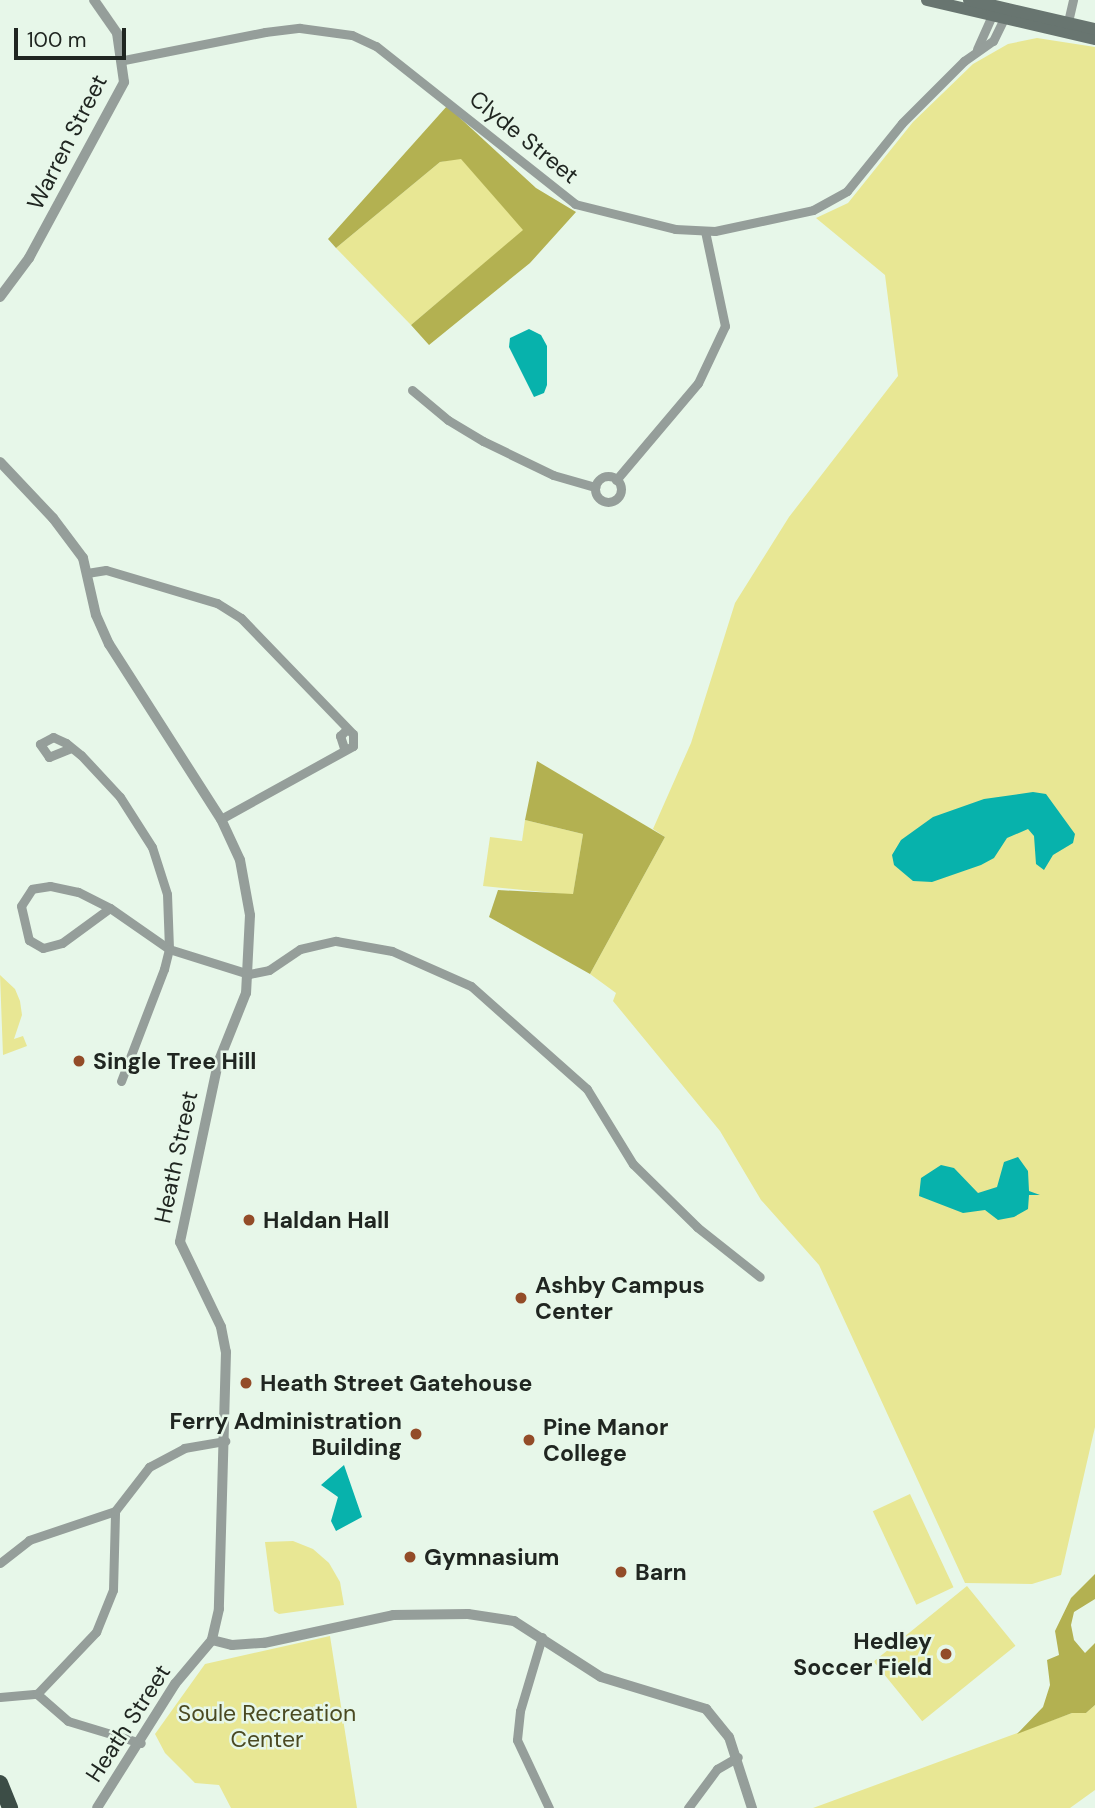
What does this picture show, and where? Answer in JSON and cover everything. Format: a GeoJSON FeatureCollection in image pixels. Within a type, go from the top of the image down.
{"type":"FeatureCollection","features":[{"type":"Feature","properties":{"kind":"highway"},"geometry":{"type":"LineString","coordinates":[[0,1783],[10,1808]]}},
{"type":"Feature","properties":{"kind":"main road"},"geometry":{"type":"LineString","coordinates":[[926,0],[1000,12],[1067,28],[1095,39]]}},
{"type":"Feature","properties":{"kind":"main road"},"geometry":{"type":"LineString","coordinates":[[969,0],[1000,12]]}},
{"type":"Feature","properties":{"kind":"main road"},"geometry":{"type":"LineString","coordinates":[[1067,28],[1095,29]]}},
{"type":"Feature","properties":{"kind":"street","name":"Warren Street"},"geometry":{"type":"LineString","coordinates":[[0,297],[29,258],[105,123],[124,82],[124,60],[114,25],[94,0]]}},
{"type":"Feature","properties":{"kind":"street"},"geometry":{"type":"LineString","coordinates":[[1067,28],[1073,0]]}},
{"type":"Feature","properties":{"kind":"street","name":"Clyde Street"},"geometry":{"type":"LineString","coordinates":[[124,60],[265,32],[313,28],[352,34],[402,65],[567,199],[630,219],[705,231],[826,205],[847,191],[902,123],[977,50],[1000,12]]}},
{"type":"Feature","properties":{"kind":"street"},"geometry":{"type":"LineString","coordinates":[[617,480],[698,383],[725,326],[705,231]]}},
{"type":"Feature","properties":{"kind":"street"},"geometry":{"type":"LineString","coordinates":[[412,390],[475,437],[553,475],[595,487],[601,500],[613,501],[620,492],[617,480]]}},
{"type":"Feature","properties":{"kind":"street","name":"Heath Street"},"geometry":{"type":"LineString","coordinates":[[0,462],[74,542],[87,573],[96,615],[109,644],[221,819],[247,886],[249,974],[213,1085],[180,1242],[223,1335],[228,1370],[220,1597],[212,1640],[175,1684],[141,1743],[97,1808]]}},
{"type":"Feature","properties":{"kind":"street"},"geometry":{"type":"LineString","coordinates":[[595,487],[606,477],[617,480]]}},
{"type":"Feature","properties":{"kind":"street"},"geometry":{"type":"LineString","coordinates":[[87,573],[106,570],[217,603],[241,618],[356,741],[221,819]]}},
{"type":"Feature","properties":{"kind":"street"},"geometry":{"type":"LineString","coordinates":[[71,748],[120,797],[152,847],[167,894],[169,949],[158,990],[121,1081]]}},
{"type":"Feature","properties":{"kind":"street"},"geometry":{"type":"LineString","coordinates":[[110,908],[62,943],[46,948],[30,942],[21,906],[32,889],[50,886],[78,891],[110,908],[169,949],[249,974],[270,970],[300,949],[336,941],[392,951],[471,986],[587,1089],[633,1164],[697,1227],[760,1277]]}},
{"type":"Feature","properties":{"kind":"street"},"geometry":{"type":"LineString","coordinates":[[0,1697],[37,1694],[77,1656],[107,1607],[113,1590],[116,1511],[149,1467],[166,1456],[225,1441]]}},
{"type":"Feature","properties":{"kind":"street"},"geometry":{"type":"LineString","coordinates":[[0,1563],[29,1540],[116,1511]]}},
{"type":"Feature","properties":{"kind":"street"},"geometry":{"type":"LineString","coordinates":[[212,1640],[232,1645],[257,1644],[372,1617],[450,1614],[501,1617],[542,1637],[601,1677],[705,1709],[726,1731],[738,1757],[752,1808]]}},
{"type":"Feature","properties":{"kind":"street"},"geometry":{"type":"LineString","coordinates":[[542,1637],[520,1711],[517,1740],[549,1808]]}},
{"type":"Feature","properties":{"kind":"street"},"geometry":{"type":"LineString","coordinates":[[37,1694],[68,1721],[141,1743]]}},
{"type":"Feature","properties":{"kind":"street"},"geometry":{"type":"LineString","coordinates":[[688,1808],[717,1769],[738,1757]]}},
{"type":"Feature","properties":{"kind":"green space"},"geometry":{"type":"Polygon","coordinates":[[[1037,38],[1095,47],[1095,1427],[1061,1575],[1032,1584],[965,1583],[819,1265],[761,1200],[720,1131],[613,1001],[616,993],[590,974],[665,837],[653,829],[691,743],[735,603],[789,517],[898,376],[885,275],[816,218],[848,203],[913,122],[973,64],[1008,44],[1037,38]]]}},
{"type":"Feature","properties":{"kind":"green space"},"geometry":{"type":"Polygon","coordinates":[[[461,158],[524,230],[411,325],[336,248],[440,162],[461,158]]]}},
{"type":"Feature","properties":{"kind":"green space"},"geometry":{"type":"Polygon","coordinates":[[[525,820],[583,834],[573,895],[483,886],[490,837],[522,841],[525,820]]]}},
{"type":"Feature","properties":{"kind":"green space"},"geometry":{"type":"Polygon","coordinates":[[[0,975],[15,989],[20,1001],[22,1015],[14,1039],[23,1036],[27,1046],[3,1055],[0,975]]]}},
{"type":"Feature","properties":{"kind":"green space"},"geometry":{"type":"Polygon","coordinates":[[[910,1494],[954,1587],[916,1605],[873,1511],[910,1494]]]}},
{"type":"Feature","properties":{"kind":"green space"},"geometry":{"type":"Polygon","coordinates":[[[293,1541],[313,1549],[329,1563],[340,1582],[344,1605],[279,1614],[274,1611],[265,1542],[293,1541]]]}},
{"type":"Feature","properties":{"kind":"green space","name":"Hedley Soccer Field"},"geometry":{"type":"Polygon","coordinates":[[[967,1586],[1015,1646],[922,1721],[874,1662],[967,1586]]]}},
{"type":"Feature","properties":{"kind":"green space","name":"Soule Recreation Center"},"geometry":{"type":"Polygon","coordinates":[[[330,1636],[357,1808],[231,1808],[219,1785],[195,1783],[165,1753],[155,1734],[205,1664],[330,1636]]]}},
{"type":"Feature","properties":{"kind":"green space"},"geometry":{"type":"Polygon","coordinates":[[[1095,1705],[1095,1790],[1070,1808],[813,1808],[1072,1713],[1086,1713],[1095,1705]]]}},
{"type":"Feature","properties":{"kind":"shaded area"},"geometry":{"type":"Polygon","coordinates":[[[447,106],[536,188],[576,212],[530,263],[429,345],[411,325],[523,230],[461,159],[440,162],[336,248],[328,239],[447,106]]]}},
{"type":"Feature","properties":{"kind":"shaded area"},"geometry":{"type":"Polygon","coordinates":[[[537,761],[665,837],[590,974],[489,917],[498,890],[573,894],[583,834],[525,820],[537,761]]]}},
{"type":"Feature","properties":{"kind":"shaded area"},"geometry":{"type":"Polygon","coordinates":[[[1095,1574],[1095,1599],[1074,1612],[1071,1625],[1074,1640],[1085,1653],[1095,1643],[1095,1705],[1086,1713],[1072,1713],[1017,1734],[1043,1707],[1050,1685],[1047,1660],[1059,1655],[1055,1631],[1071,1598],[1095,1574]]]}},
{"type":"Feature","properties":{"kind":"water"},"geometry":{"type":"Polygon","coordinates":[[[529,329],[541,335],[547,346],[547,385],[544,393],[534,397],[509,347],[510,338],[529,329]]]}},
{"type":"Feature","properties":{"kind":"water"},"geometry":{"type":"Polygon","coordinates":[[[1033,792],[1046,794],[1075,834],[1073,843],[1053,855],[1044,870],[1036,864],[1034,836],[1028,829],[1007,838],[994,858],[932,882],[913,881],[894,865],[892,855],[901,840],[933,817],[984,799],[1033,792]]]}},
{"type":"Feature","properties":{"kind":"water"},"geometry":{"type":"Polygon","coordinates":[[[1018,1157],[1028,1171],[1029,1191],[1040,1195],[1029,1195],[1028,1209],[1014,1217],[998,1220],[985,1210],[963,1213],[919,1196],[921,1178],[941,1165],[954,1168],[978,1193],[997,1187],[1004,1162],[1018,1157]]]}},
{"type":"Feature","properties":{"kind":"water"},"geometry":{"type":"Polygon","coordinates":[[[344,1465],[362,1517],[336,1531],[331,1521],[338,1497],[321,1485],[344,1465]]]}},
{"type":"Feature","properties":{"kind":"place","name":"Single Tree Hill"},"geometry":{"type":"Point","coordinates":[79,1061]}},
{"type":"Feature","properties":{"kind":"place","name":"Haldan Hall"},"geometry":{"type":"Point","coordinates":[249,1220]}},
{"type":"Feature","properties":{"kind":"place","name":"Ashby Campus Center"},"geometry":{"type":"Point","coordinates":[521,1298]}},
{"type":"Feature","properties":{"kind":"place","name":"Heath Street Gatehouse"},"geometry":{"type":"Point","coordinates":[246,1383]}},
{"type":"Feature","properties":{"kind":"place","name":"Ferry Administration Building"},"geometry":{"type":"Point","coordinates":[416,1434]}},
{"type":"Feature","properties":{"kind":"place","name":"Pine Manor College"},"geometry":{"type":"Point","coordinates":[529,1440]}},
{"type":"Feature","properties":{"kind":"place","name":"Gymnasium"},"geometry":{"type":"Point","coordinates":[410,1557]}},
{"type":"Feature","properties":{"kind":"place","name":"Barn"},"geometry":{"type":"Point","coordinates":[621,1572]}},
{"type":"Feature","properties":{"kind":"place","name":"Hedley Soccer Field"},"geometry":{"type":"Point","coordinates":[946,1654]}}]}
